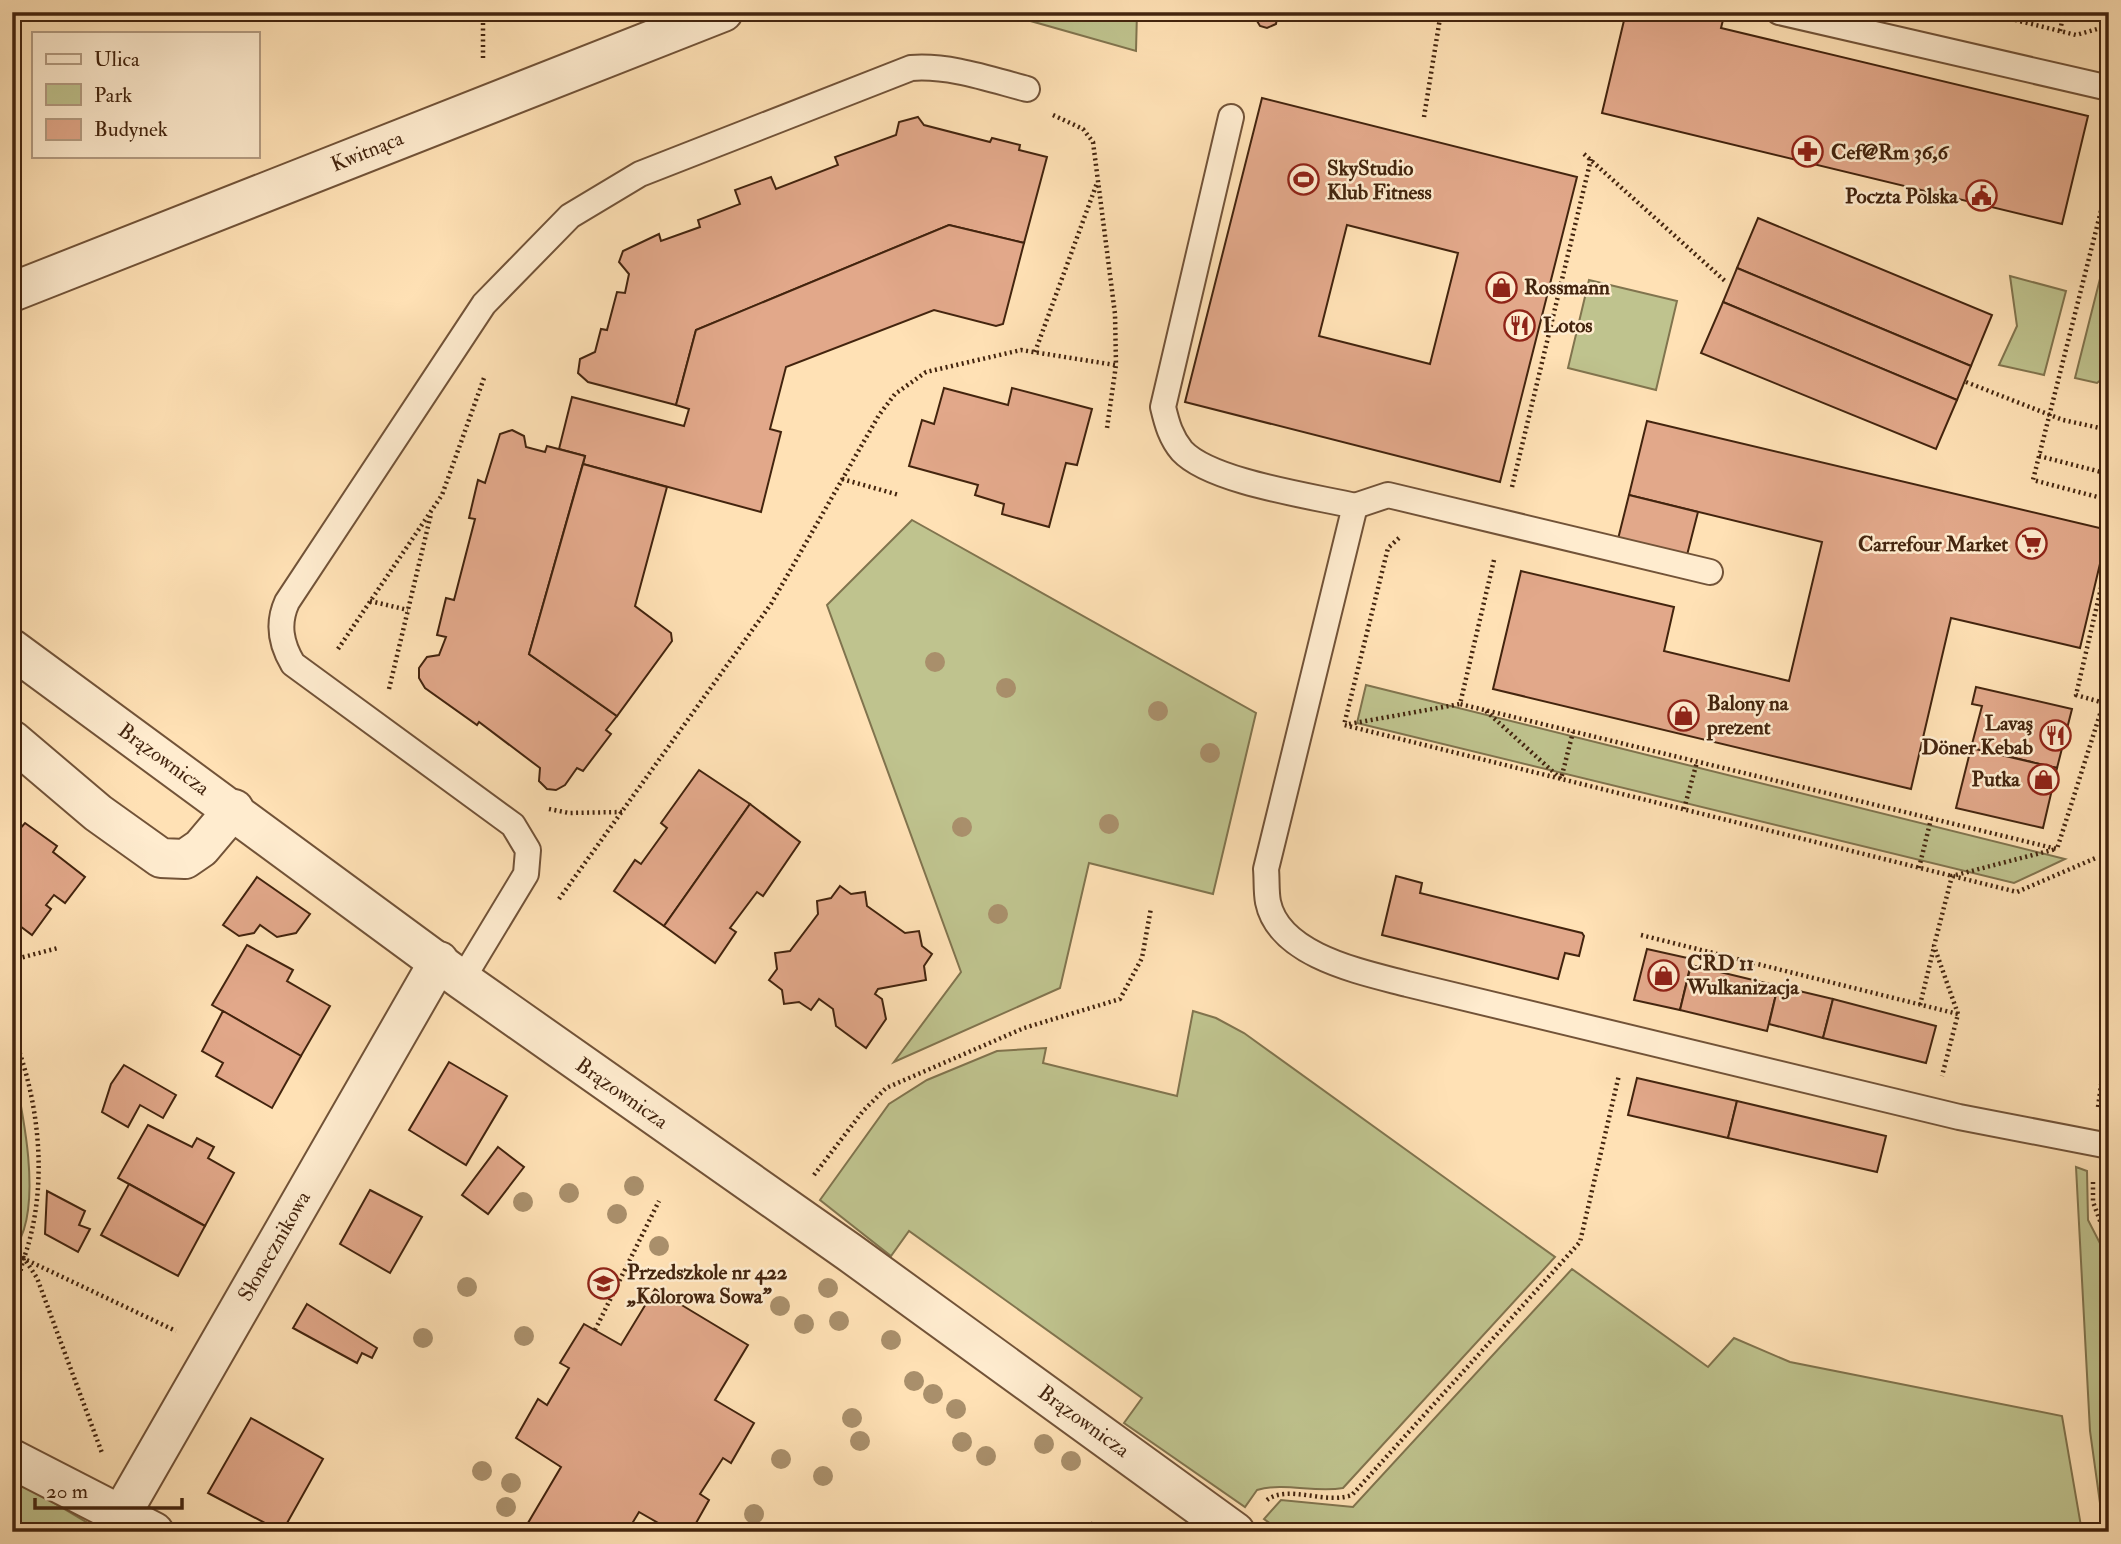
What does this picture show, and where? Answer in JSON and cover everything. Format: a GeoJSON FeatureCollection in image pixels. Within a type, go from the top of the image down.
{"type":"FeatureCollection","features":[{"type":"Feature","properties":{"kind":"street","name":"Kwitnąca"},"geometry":{"type":"LineString","coordinates":[[12,292],[723,12]]}},
{"type":"Feature","properties":{"kind":"street","name":"Brązownicza"},"geometry":{"type":"LineString","coordinates":[[12,649],[234,809],[451,971],[788,1209],[1248,1520]]}},
{"type":"Feature","properties":{"kind":"street"},"geometry":{"type":"LineString","coordinates":[[12,740],[98,813],[161,858],[185,859],[201,848],[234,809]]}},
{"type":"Feature","properties":{"kind":"street","name":"Słonecznikowa"},"geometry":{"type":"LineString","coordinates":[[123,1512],[214,1350],[451,971]]}},
{"type":"Feature","properties":{"kind":"street"},"geometry":{"type":"LineString","coordinates":[[12,1459],[123,1512],[155,1532]]}},
{"type":"Feature","properties":{"kind":"lane"},"geometry":{"type":"LineString","coordinates":[[1779,12],[2109,88]]}},
{"type":"Feature","properties":{"kind":"lane"},"geometry":{"type":"LineString","coordinates":[[451,971],[526,874],[528,850],[513,825],[293,664],[283,647],[281,615],[287,602],[484,304],[570,216],[640,174],[911,68],[930,66],[1027,89]]}},
{"type":"Feature","properties":{"kind":"lane"},"geometry":{"type":"LineString","coordinates":[[1231,117],[1163,407],[1169,432],[1184,453],[1223,475],[1355,506],[1388,495],[1710,572]]}},
{"type":"Feature","properties":{"kind":"lane"},"geometry":{"type":"LineString","coordinates":[[1355,506],[1266,869],[1269,904],[1290,941],[1346,968],[1407,984],[1933,1111],[2109,1146]]}},
{"type":"Feature","properties":{"kind":"path"},"geometry":{"type":"LineString","coordinates":[[483,12],[483,62]]}},
{"type":"Feature","properties":{"kind":"path"},"geometry":{"type":"LineString","coordinates":[[1424,117],[1441,12]]}},
{"type":"Feature","properties":{"kind":"path"},"geometry":{"type":"LineString","coordinates":[[1983,12],[2076,35],[2097,29],[2109,32]]}},
{"type":"Feature","properties":{"kind":"path"},"geometry":{"type":"LineString","coordinates":[[2060,31],[2064,12]]}},
{"type":"Feature","properties":{"kind":"path"},"geometry":{"type":"LineString","coordinates":[[1051,114],[1083,129],[1093,142],[1115,314],[1116,365],[1107,428]]}},
{"type":"Feature","properties":{"kind":"path"},"geometry":{"type":"LineString","coordinates":[[1584,154],[1725,281]]}},
{"type":"Feature","properties":{"kind":"path"},"geometry":{"type":"LineString","coordinates":[[1504,522],[1591,159]]}},
{"type":"Feature","properties":{"kind":"path"},"geometry":{"type":"LineString","coordinates":[[2109,179],[2034,480],[2109,500]]}},
{"type":"Feature","properties":{"kind":"path"},"geometry":{"type":"LineString","coordinates":[[1035,352],[1098,182]]}},
{"type":"Feature","properties":{"kind":"path"},"geometry":{"type":"LineString","coordinates":[[554,906],[771,604],[842,479],[895,394],[926,372],[1021,350],[1116,365]]}},
{"type":"Feature","properties":{"kind":"path"},"geometry":{"type":"LineString","coordinates":[[347,659],[337,651],[442,495],[487,364]]}},
{"type":"Feature","properties":{"kind":"path"},"geometry":{"type":"LineString","coordinates":[[1966,382],[2049,414],[2109,430]]}},
{"type":"Feature","properties":{"kind":"path"},"geometry":{"type":"LineString","coordinates":[[2039,456],[2109,474]]}},
{"type":"Feature","properties":{"kind":"path"},"geometry":{"type":"LineString","coordinates":[[842,479],[899,495]]}},
{"type":"Feature","properties":{"kind":"path"},"geometry":{"type":"LineString","coordinates":[[388,690],[431,511]]}},
{"type":"Feature","properties":{"kind":"path"},"geometry":{"type":"LineString","coordinates":[[1344,725],[1388,548],[1399,538],[1410,535]]}},
{"type":"Feature","properties":{"kind":"path"},"geometry":{"type":"LineString","coordinates":[[1460,704],[1495,557],[1483,554]]}},
{"type":"Feature","properties":{"kind":"path"},"geometry":{"type":"LineString","coordinates":[[2104,703],[2076,695],[2109,554]]}},
{"type":"Feature","properties":{"kind":"path"},"geometry":{"type":"LineString","coordinates":[[370,601],[408,610]]}},
{"type":"Feature","properties":{"kind":"path"},"geometry":{"type":"LineString","coordinates":[[378,682],[399,698]]}},
{"type":"Feature","properties":{"kind":"path"},"geometry":{"type":"LineString","coordinates":[[2057,849],[2109,687]]}},
{"type":"Feature","properties":{"kind":"path"},"geometry":{"type":"LineString","coordinates":[[1344,725],[1460,704],[2057,849]]}},
{"type":"Feature","properties":{"kind":"path"},"geometry":{"type":"LineString","coordinates":[[1486,710],[1561,779]]}},
{"type":"Feature","properties":{"kind":"path"},"geometry":{"type":"LineString","coordinates":[[1344,725],[2017,892],[2098,857]]}},
{"type":"Feature","properties":{"kind":"path"},"geometry":{"type":"LineString","coordinates":[[1561,779],[1573,732]]}},
{"type":"Feature","properties":{"kind":"path"},"geometry":{"type":"LineString","coordinates":[[1685,809],[1697,762]]}},
{"type":"Feature","properties":{"kind":"path"},"geometry":{"type":"LineString","coordinates":[[538,801],[549,809],[569,813],[622,811]]}},
{"type":"Feature","properties":{"kind":"path"},"geometry":{"type":"LineString","coordinates":[[1919,868],[1931,819]]}},
{"type":"Feature","properties":{"kind":"path"},"geometry":{"type":"LineString","coordinates":[[1952,876],[2057,849]]}},
{"type":"Feature","properties":{"kind":"path"},"geometry":{"type":"LineString","coordinates":[[1920,1004],[1952,876]]}},
{"type":"Feature","properties":{"kind":"path"},"geometry":{"type":"LineString","coordinates":[[788,1209],[863,1111],[886,1088],[1024,1028],[1120,999],[1142,958],[1152,908]]}},
{"type":"Feature","properties":{"kind":"path"},"geometry":{"type":"LineString","coordinates":[[1640,935],[1958,1014]]}},
{"type":"Feature","properties":{"kind":"path"},"geometry":{"type":"LineString","coordinates":[[1933,1111],[1958,1014],[1934,946]]}},
{"type":"Feature","properties":{"kind":"path"},"geometry":{"type":"LineString","coordinates":[[12,960],[58,948]]}},
{"type":"Feature","properties":{"kind":"path"},"geometry":{"type":"LineString","coordinates":[[12,1032],[27,1069],[36,1134],[38,1191],[33,1238],[12,1294]]}},
{"type":"Feature","properties":{"kind":"path"},"geometry":{"type":"LineString","coordinates":[[1248,1520],[1269,1497],[1282,1493],[1337,1500],[1352,1495],[1580,1242],[1619,1073]]}},
{"type":"Feature","properties":{"kind":"path"},"geometry":{"type":"LineString","coordinates":[[595,1330],[659,1202]]}},
{"type":"Feature","properties":{"kind":"path"},"geometry":{"type":"LineString","coordinates":[[12,1253],[214,1350]]}},
{"type":"Feature","properties":{"kind":"path"},"geometry":{"type":"LineString","coordinates":[[12,1262],[24,1258]]}},
{"type":"Feature","properties":{"kind":"path"},"geometry":{"type":"LineString","coordinates":[[24,1258],[37,1278],[123,1512]]}},
{"type":"Feature","properties":{"kind":"green space"},"geometry":{"type":"Polygon","coordinates":[[[999,12],[1137,12],[1136,51],[999,12]]]}},
{"type":"Feature","properties":{"kind":"green space"},"geometry":{"type":"Polygon","coordinates":[[[2109,243],[2109,373],[2097,383],[2075,378],[2109,243]]]}},
{"type":"Feature","properties":{"kind":"green space"},"geometry":{"type":"Polygon","coordinates":[[[2010,276],[2066,291],[2044,375],[1999,365],[2017,326],[2010,276]]]}},
{"type":"Feature","properties":{"kind":"green space"},"geometry":{"type":"Polygon","coordinates":[[[1589,280],[1677,301],[1656,390],[1568,368],[1589,280]]]}},
{"type":"Feature","properties":{"kind":"green space"},"geometry":{"type":"Polygon","coordinates":[[[912,520],[1256,713],[1213,894],[1089,863],[1060,988],[894,1062],[961,972],[827,605],[912,520]]]}},
{"type":"Feature","properties":{"kind":"green space"},"geometry":{"type":"Polygon","coordinates":[[[1366,685],[2065,859],[2014,883],[1357,723],[1366,685]]]}},
{"type":"Feature","properties":{"kind":"green space"},"geometry":{"type":"Polygon","coordinates":[[[1193,1011],[1216,1018],[1244,1033],[1555,1257],[1343,1488],[1289,1487],[1257,1490],[1245,1507],[1124,1423],[1142,1398],[909,1231],[891,1256],[820,1200],[889,1104],[927,1080],[997,1051],[1046,1048],[1043,1063],[1177,1096],[1193,1011]]]}},
{"type":"Feature","properties":{"kind":"green space"},"geometry":{"type":"Polygon","coordinates":[[[12,1061],[25,1129],[29,1181],[25,1227],[17,1245],[12,1245],[12,1061]]]}},
{"type":"Feature","properties":{"kind":"green space"},"geometry":{"type":"Polygon","coordinates":[[[2076,1167],[2087,1171],[2088,1220],[2104,1251],[2109,1334],[2109,1532],[2104,1532],[2090,1431],[2076,1167]]]}},
{"type":"Feature","properties":{"kind":"green space"},"geometry":{"type":"Polygon","coordinates":[[[2103,1174],[2109,1176],[2109,1227],[2101,1204],[2103,1174]]]}},
{"type":"Feature","properties":{"kind":"green space"},"geometry":{"type":"Polygon","coordinates":[[[1572,1269],[1708,1367],[1734,1338],[1790,1362],[2062,1416],[2082,1532],[1282,1532],[1264,1519],[1281,1500],[1353,1507],[1572,1269]]]}},
{"type":"Feature","properties":{"kind":"green space"},"geometry":{"type":"Polygon","coordinates":[[[12,1478],[98,1529],[97,1532],[12,1532],[12,1478]]]}},
{"type":"Feature","properties":{"kind":"building"},"geometry":{"type":"Polygon","coordinates":[[[1237,12],[1278,13],[1276,24],[1267,28],[1260,26],[1254,16],[1237,12]]]}},
{"type":"Feature","properties":{"kind":"building"},"geometry":{"type":"Polygon","coordinates":[[[1626,12],[1657,12],[1684,19],[1686,12],[1725,12],[1721,28],[2088,116],[2062,224],[1602,113],[1626,12]]]}},
{"type":"Feature","properties":{"kind":"building"},"geometry":{"type":"Polygon","coordinates":[[[1262,98],[1577,177],[1500,482],[1185,402],[1262,98]],[[1347,225],[1319,336],[1430,364],[1458,253],[1347,225]]]}},
{"type":"Feature","properties":{"kind":"building"},"geometry":{"type":"Polygon","coordinates":[[[918,117],[924,125],[990,142],[992,138],[1020,145],[1019,150],[1047,157],[1024,243],[949,225],[696,330],[676,405],[588,382],[578,373],[580,359],[595,352],[601,329],[607,330],[617,292],[625,293],[629,274],[619,262],[623,251],[659,234],[661,241],[700,227],[698,220],[740,204],[735,190],[771,177],[776,189],[838,165],[835,157],[896,135],[899,122],[918,117]]]}},
{"type":"Feature","properties":{"kind":"building"},"geometry":{"type":"Polygon","coordinates":[[[1758,218],[1992,315],[1971,366],[1737,268],[1758,218]]]}},
{"type":"Feature","properties":{"kind":"building"},"geometry":{"type":"Polygon","coordinates":[[[949,225],[1024,243],[1003,324],[996,326],[934,310],[786,367],[770,429],[781,432],[761,512],[583,464],[585,456],[559,449],[572,397],[684,426],[689,409],[676,405],[696,330],[949,225]]]}},
{"type":"Feature","properties":{"kind":"building"},"geometry":{"type":"Polygon","coordinates":[[[1737,268],[1971,366],[1957,400],[1723,302],[1737,268]]]}},
{"type":"Feature","properties":{"kind":"building"},"geometry":{"type":"Polygon","coordinates":[[[1723,302],[1957,400],[1936,449],[1701,353],[1723,302]]]}},
{"type":"Feature","properties":{"kind":"building"},"geometry":{"type":"Polygon","coordinates":[[[944,388],[1008,405],[1012,388],[1092,409],[1077,465],[1066,463],[1049,527],[1002,514],[1004,504],[975,495],[978,485],[909,466],[922,420],[934,424],[944,388]]]}},
{"type":"Feature","properties":{"kind":"building"},"geometry":{"type":"Polygon","coordinates":[[[1647,421],[2108,530],[2080,648],[1951,618],[1911,789],[1493,689],[1521,571],[1674,607],[1664,651],[1789,681],[1822,542],[1629,495],[1647,421]]]}},
{"type":"Feature","properties":{"kind":"building"},"geometry":{"type":"Polygon","coordinates":[[[512,430],[524,436],[526,447],[545,452],[547,446],[585,456],[529,654],[617,716],[606,730],[611,734],[583,771],[577,768],[565,785],[556,790],[547,789],[539,781],[540,768],[479,722],[477,725],[425,688],[419,678],[419,668],[427,657],[439,655],[446,637],[437,635],[446,598],[454,600],[475,519],[469,518],[478,480],[485,483],[500,434],[512,430]]]}},
{"type":"Feature","properties":{"kind":"building"},"geometry":{"type":"Polygon","coordinates":[[[583,464],[667,487],[635,606],[671,633],[672,641],[617,716],[529,654],[583,464]]]}},
{"type":"Feature","properties":{"kind":"building"},"geometry":{"type":"Polygon","coordinates":[[[1629,495],[1698,512],[1687,555],[1618,539],[1629,495]]]}},
{"type":"Feature","properties":{"kind":"building"},"geometry":{"type":"Polygon","coordinates":[[[1976,687],[2072,709],[2057,768],[1971,748],[1982,706],[1972,704],[1976,687]]]}},
{"type":"Feature","properties":{"kind":"building"},"geometry":{"type":"Polygon","coordinates":[[[1971,748],[2057,768],[2043,828],[1956,808],[1971,748]]]}},
{"type":"Feature","properties":{"kind":"building"},"geometry":{"type":"Polygon","coordinates":[[[699,770],[750,804],[664,926],[614,891],[635,860],[641,864],[667,828],[661,823],[699,770]]]}},
{"type":"Feature","properties":{"kind":"building"},"geometry":{"type":"Polygon","coordinates":[[[750,804],[800,842],[763,896],[757,892],[730,928],[736,932],[715,963],[664,926],[750,804]]]}},
{"type":"Feature","properties":{"kind":"building"},"geometry":{"type":"Polygon","coordinates":[[[25,823],[57,846],[53,852],[85,877],[65,903],[54,895],[46,905],[51,909],[32,935],[12,920],[12,825],[19,830],[25,823]]]}},
{"type":"Feature","properties":{"kind":"building"},"geometry":{"type":"Polygon","coordinates":[[[1396,876],[1422,883],[1420,893],[1582,933],[1584,936],[1579,956],[1565,953],[1558,979],[1382,935],[1396,876]]]}},
{"type":"Feature","properties":{"kind":"building"},"geometry":{"type":"Polygon","coordinates":[[[257,877],[310,914],[296,933],[277,937],[260,925],[254,933],[239,936],[223,925],[257,877]]]}},
{"type":"Feature","properties":{"kind":"building"},"geometry":{"type":"Polygon","coordinates":[[[840,886],[851,894],[865,892],[867,906],[905,933],[919,931],[922,946],[932,954],[924,966],[926,980],[878,989],[875,994],[882,999],[886,1019],[866,1048],[836,1026],[833,1009],[819,999],[811,1010],[799,1002],[784,1004],[782,990],[769,980],[777,969],[775,953],[790,951],[818,914],[817,901],[831,898],[840,886]]]}},
{"type":"Feature","properties":{"kind":"building"},"geometry":{"type":"Polygon","coordinates":[[[247,945],[293,970],[287,981],[330,1006],[301,1056],[212,1005],[247,945]]]}},
{"type":"Feature","properties":{"kind":"building"},"geometry":{"type":"Polygon","coordinates":[[[1647,949],[1692,959],[1680,1010],[1634,1000],[1647,949]]]}},
{"type":"Feature","properties":{"kind":"building"},"geometry":{"type":"Polygon","coordinates":[[[1691,965],[1778,986],[1767,1031],[1680,1010],[1691,965]]]}},
{"type":"Feature","properties":{"kind":"building"},"geometry":{"type":"Polygon","coordinates":[[[1778,986],[1833,999],[1823,1038],[1769,1024],[1778,986]]]}},
{"type":"Feature","properties":{"kind":"building"},"geometry":{"type":"Polygon","coordinates":[[[1833,999],[1936,1026],[1926,1063],[1823,1038],[1833,999]]]}},
{"type":"Feature","properties":{"kind":"building"},"geometry":{"type":"Polygon","coordinates":[[[223,1011],[301,1056],[272,1108],[216,1076],[223,1063],[202,1051],[223,1011]]]}},
{"type":"Feature","properties":{"kind":"building"},"geometry":{"type":"Polygon","coordinates":[[[449,1062],[507,1096],[466,1165],[409,1130],[449,1062]]]}},
{"type":"Feature","properties":{"kind":"building"},"geometry":{"type":"Polygon","coordinates":[[[124,1065],[176,1095],[163,1118],[140,1105],[128,1127],[102,1112],[111,1084],[124,1065]]]}},
{"type":"Feature","properties":{"kind":"building"},"geometry":{"type":"Polygon","coordinates":[[[1637,1078],[1737,1101],[1728,1138],[1628,1115],[1637,1078]]]}},
{"type":"Feature","properties":{"kind":"building"},"geometry":{"type":"Polygon","coordinates":[[[1737,1101],[1886,1136],[1877,1172],[1728,1138],[1737,1101]]]}},
{"type":"Feature","properties":{"kind":"building"},"geometry":{"type":"Polygon","coordinates":[[[148,1125],[192,1147],[197,1138],[214,1147],[208,1158],[234,1173],[205,1226],[118,1178],[148,1125]]]}},
{"type":"Feature","properties":{"kind":"building"},"geometry":{"type":"Polygon","coordinates":[[[498,1147],[524,1167],[488,1214],[462,1195],[498,1147]]]}},
{"type":"Feature","properties":{"kind":"building"},"geometry":{"type":"Polygon","coordinates":[[[129,1184],[205,1226],[178,1276],[101,1235],[129,1184]]]}},
{"type":"Feature","properties":{"kind":"building"},"geometry":{"type":"Polygon","coordinates":[[[370,1190],[422,1217],[390,1273],[340,1244],[370,1190]]]}},
{"type":"Feature","properties":{"kind":"building"},"geometry":{"type":"Polygon","coordinates":[[[47,1191],[85,1211],[79,1225],[90,1229],[78,1252],[45,1234],[47,1191]]]}},
{"type":"Feature","properties":{"kind":"building"},"geometry":{"type":"Polygon","coordinates":[[[655,1289],[748,1345],[715,1400],[754,1423],[731,1463],[723,1458],[700,1494],[709,1500],[691,1532],[674,1532],[639,1512],[627,1532],[543,1532],[528,1523],[561,1467],[516,1438],[538,1399],[547,1405],[569,1368],[560,1363],[584,1324],[621,1345],[655,1289]]]}},
{"type":"Feature","properties":{"kind":"building"},"geometry":{"type":"Polygon","coordinates":[[[307,1304],[377,1348],[372,1358],[362,1353],[357,1363],[293,1328],[307,1304]]]}},
{"type":"Feature","properties":{"kind":"building"},"geometry":{"type":"Polygon","coordinates":[[[251,1418],[323,1459],[282,1532],[208,1493],[251,1418]]]}},
{"type":"Feature","properties":{"kind":"building"},"geometry":{"type":"Polygon","coordinates":[[[1092,1523],[1105,1532],[1086,1532],[1092,1523]]]}},
{"type":"Feature","properties":{"kind":"place","name":"Cef@Rm 36,6"},"geometry":{"type":"Point","coordinates":[1808,152]}},
{"type":"Feature","properties":{"kind":"place","name":"SkyStudio Klub Fitness"},"geometry":{"type":"Point","coordinates":[1304,180]}},
{"type":"Feature","properties":{"kind":"place","name":"Poczta Polska"},"geometry":{"type":"Point","coordinates":[1981,196]}},
{"type":"Feature","properties":{"kind":"place","name":"Rossmann"},"geometry":{"type":"Point","coordinates":[1501,287]}},
{"type":"Feature","properties":{"kind":"place","name":"Lotos"},"geometry":{"type":"Point","coordinates":[1520,325]}},
{"type":"Feature","properties":{"kind":"place","name":"Carrefour Market"},"geometry":{"type":"Point","coordinates":[2031,544]}},
{"type":"Feature","properties":{"kind":"place","name":"Balony na prezent"},"geometry":{"type":"Point","coordinates":[1684,715]}},
{"type":"Feature","properties":{"kind":"place","name":"Lavaş Döner Kebab"},"geometry":{"type":"Point","coordinates":[2056,735]}},
{"type":"Feature","properties":{"kind":"place","name":"Putka"},"geometry":{"type":"Point","coordinates":[2043,779]}},
{"type":"Feature","properties":{"kind":"place","name":"CRD 11 Wulkanizacja"},"geometry":{"type":"Point","coordinates":[1664,975]}},
{"type":"Feature","properties":{"kind":"place","name":"Przedszkole nr 422 „Kolorowa Sowa”"},"geometry":{"type":"Point","coordinates":[604,1284]}}]}
